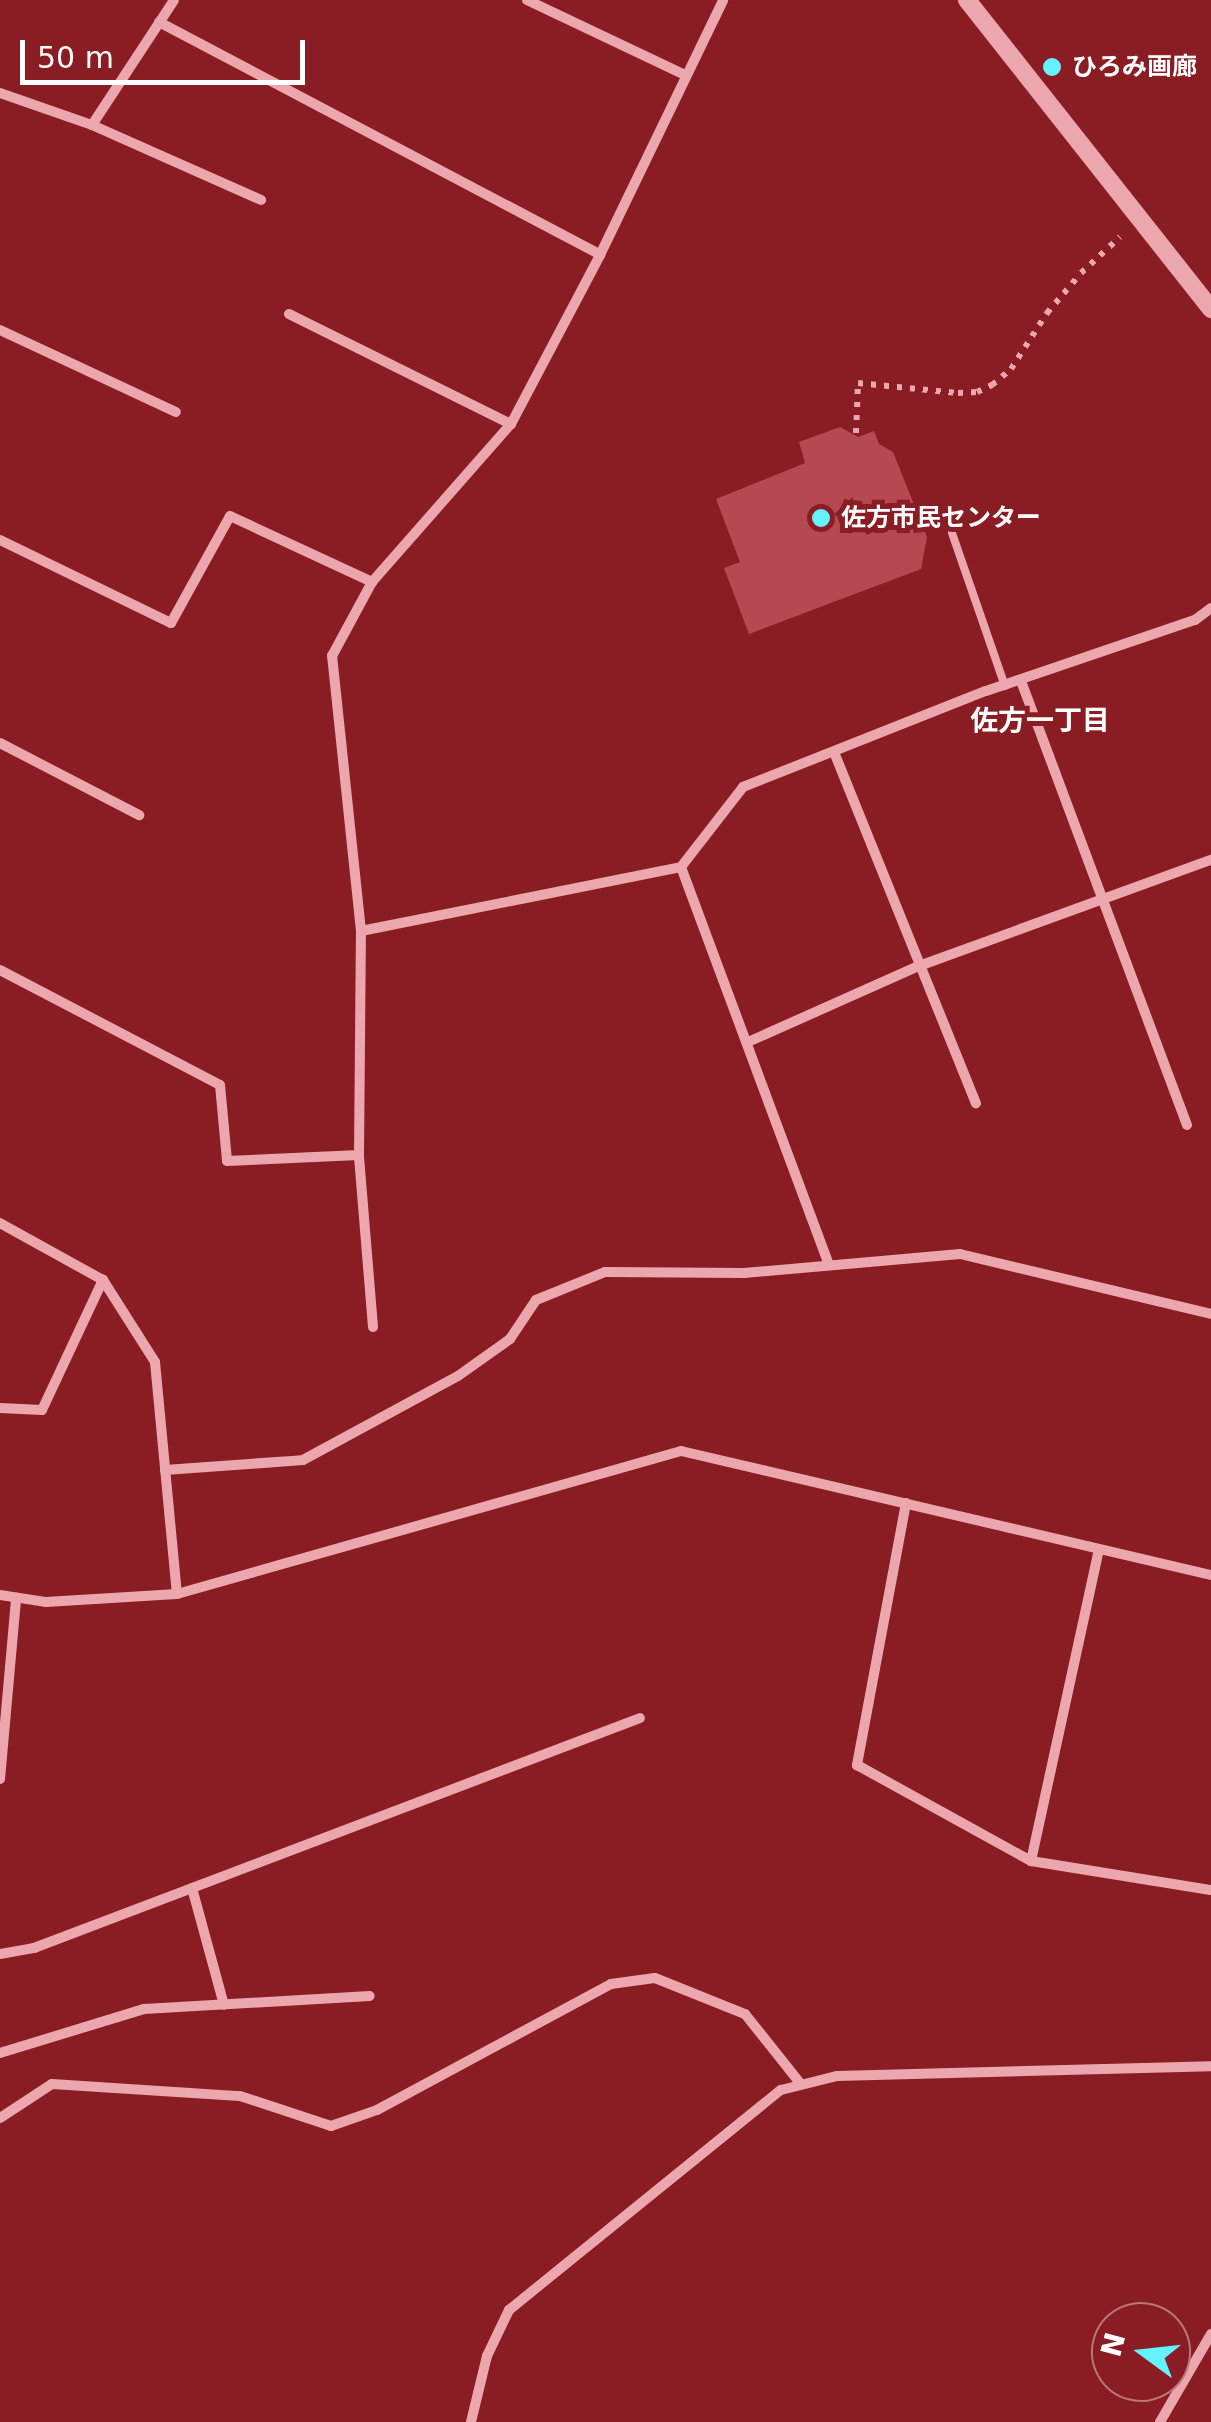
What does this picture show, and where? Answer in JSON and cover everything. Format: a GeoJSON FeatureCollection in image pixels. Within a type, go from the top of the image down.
{"type":"FeatureCollection","features":[{"type":"Feature","properties":{"kind":"street"},"geometry":{"type":"LineString","coordinates":[[92,124],[174,0]]}},
{"type":"Feature","properties":{"kind":"street"},"geometry":{"type":"LineString","coordinates":[[527,0],[685,75]]}},
{"type":"Feature","properties":{"kind":"street"},"geometry":{"type":"LineString","coordinates":[[372,1327],[358,1155],[361,931],[332,656],[372,582],[510,424],[600,256],[724,0]]}},
{"type":"Feature","properties":{"kind":"street"},"geometry":{"type":"LineString","coordinates":[[966,0],[1211,309]]}},
{"type":"Feature","properties":{"kind":"street"},"geometry":{"type":"LineString","coordinates":[[158,22],[600,256]]}},
{"type":"Feature","properties":{"kind":"street"},"geometry":{"type":"LineString","coordinates":[[2,98],[92,124],[260,200]]}},
{"type":"Feature","properties":{"kind":"street"},"geometry":{"type":"LineString","coordinates":[[289,314],[510,424]]}},
{"type":"Feature","properties":{"kind":"street"},"geometry":{"type":"LineString","coordinates":[[0,330],[176,412]]}},
{"type":"Feature","properties":{"kind":"street"},"geometry":{"type":"LineString","coordinates":[[0,540],[170,623],[230,516],[372,582]]}},
{"type":"Feature","properties":{"kind":"street"},"geometry":{"type":"LineString","coordinates":[[361,931],[681,868],[742,787],[1005,686],[1195,620],[1211,608]]}},
{"type":"Feature","properties":{"kind":"street"},"geometry":{"type":"LineString","coordinates":[[1021,681],[1187,1125]]}},
{"type":"Feature","properties":{"kind":"street"},"geometry":{"type":"LineString","coordinates":[[0,743],[140,815]]}},
{"type":"Feature","properties":{"kind":"street"},"geometry":{"type":"LineString","coordinates":[[834,752],[976,1103]]}},
{"type":"Feature","properties":{"kind":"street"},"geometry":{"type":"LineString","coordinates":[[748,1042],[919,966],[1211,860]]}},
{"type":"Feature","properties":{"kind":"street"},"geometry":{"type":"LineString","coordinates":[[681,868],[828,1266]]}},
{"type":"Feature","properties":{"kind":"street"},"geometry":{"type":"LineString","coordinates":[[0,970],[220,1085],[227,1161],[358,1155]]}},
{"type":"Feature","properties":{"kind":"street"},"geometry":{"type":"LineString","coordinates":[[0,1223],[103,1280],[155,1362],[177,1594]]}},
{"type":"Feature","properties":{"kind":"street"},"geometry":{"type":"LineString","coordinates":[[165,1470],[303,1460],[458,1376],[510,1339],[536,1300],[606,1272],[744,1273],[960,1254],[1211,1314]]}},
{"type":"Feature","properties":{"kind":"street"},"geometry":{"type":"LineString","coordinates":[[0,1408],[42,1410],[103,1280]]}},
{"type":"Feature","properties":{"kind":"street"},"geometry":{"type":"LineString","coordinates":[[0,1596],[46,1602],[177,1594],[681,1451],[1211,1576]]}},
{"type":"Feature","properties":{"kind":"street"},"geometry":{"type":"LineString","coordinates":[[906,1504],[857,1765],[1031,1861],[1211,1890]]}},
{"type":"Feature","properties":{"kind":"street"},"geometry":{"type":"LineString","coordinates":[[1031,1861],[1099,1549]]}},
{"type":"Feature","properties":{"kind":"street"},"geometry":{"type":"LineString","coordinates":[[0,1779],[16,1598]]}},
{"type":"Feature","properties":{"kind":"street"},"geometry":{"type":"LineString","coordinates":[[0,1954],[34,1948],[640,1718]]}},
{"type":"Feature","properties":{"kind":"street"},"geometry":{"type":"LineString","coordinates":[[192,1888],[224,2005]]}},
{"type":"Feature","properties":{"kind":"street"},"geometry":{"type":"LineString","coordinates":[[0,2118],[52,2084],[240,2096],[332,2126],[377,2110],[611,1984],[654,1978],[745,2014],[800,2083]]}},
{"type":"Feature","properties":{"kind":"street"},"geometry":{"type":"LineString","coordinates":[[0,2053],[144,2009],[370,1996]]}},
{"type":"Feature","properties":{"kind":"street"},"geometry":{"type":"LineString","coordinates":[[471,2422],[487,2356],[510,2310],[757,2106],[800,2083],[838,2076],[1211,2066]]}},
{"type":"Feature","properties":{"kind":"street"},"geometry":{"type":"LineString","coordinates":[[0,2104],[12,2110]]}},
{"type":"Feature","properties":{"kind":"street"},"geometry":{"type":"LineString","coordinates":[[1160,2422],[1211,2334]]}},
{"type":"Feature","properties":{"kind":"lane"},"geometry":{"type":"LineString","coordinates":[[952,533],[1005,686]]}},
{"type":"Feature","properties":{"kind":"path"},"geometry":{"type":"LineString","coordinates":[[856,433],[858,384],[958,393],[977,392],[992,385],[1011,369],[1047,314],[1082,273],[1120,237]]}},
{"type":"Feature","properties":{"kind":"building","name":"佐方市民センター"},"geometry":{"type":"Polygon","coordinates":[[[840,427],[858,437],[874,431],[879,444],[893,452],[927,537],[921,569],[749,634],[724,568],[740,562],[716,499],[805,463],[799,442],[840,427]]]}},
{"type":"Feature","properties":{"kind":"place","name":"ひろみ画廊"},"geometry":{"type":"Point","coordinates":[1052,67]}},
{"type":"Feature","properties":{"kind":"place","name":"佐方市民センター"},"geometry":{"type":"Point","coordinates":[821,518]}},
{"type":"Feature","properties":{"kind":"district","name":"佐方一丁目"},"geometry":{"type":"Point","coordinates":[1040,721]}}]}
